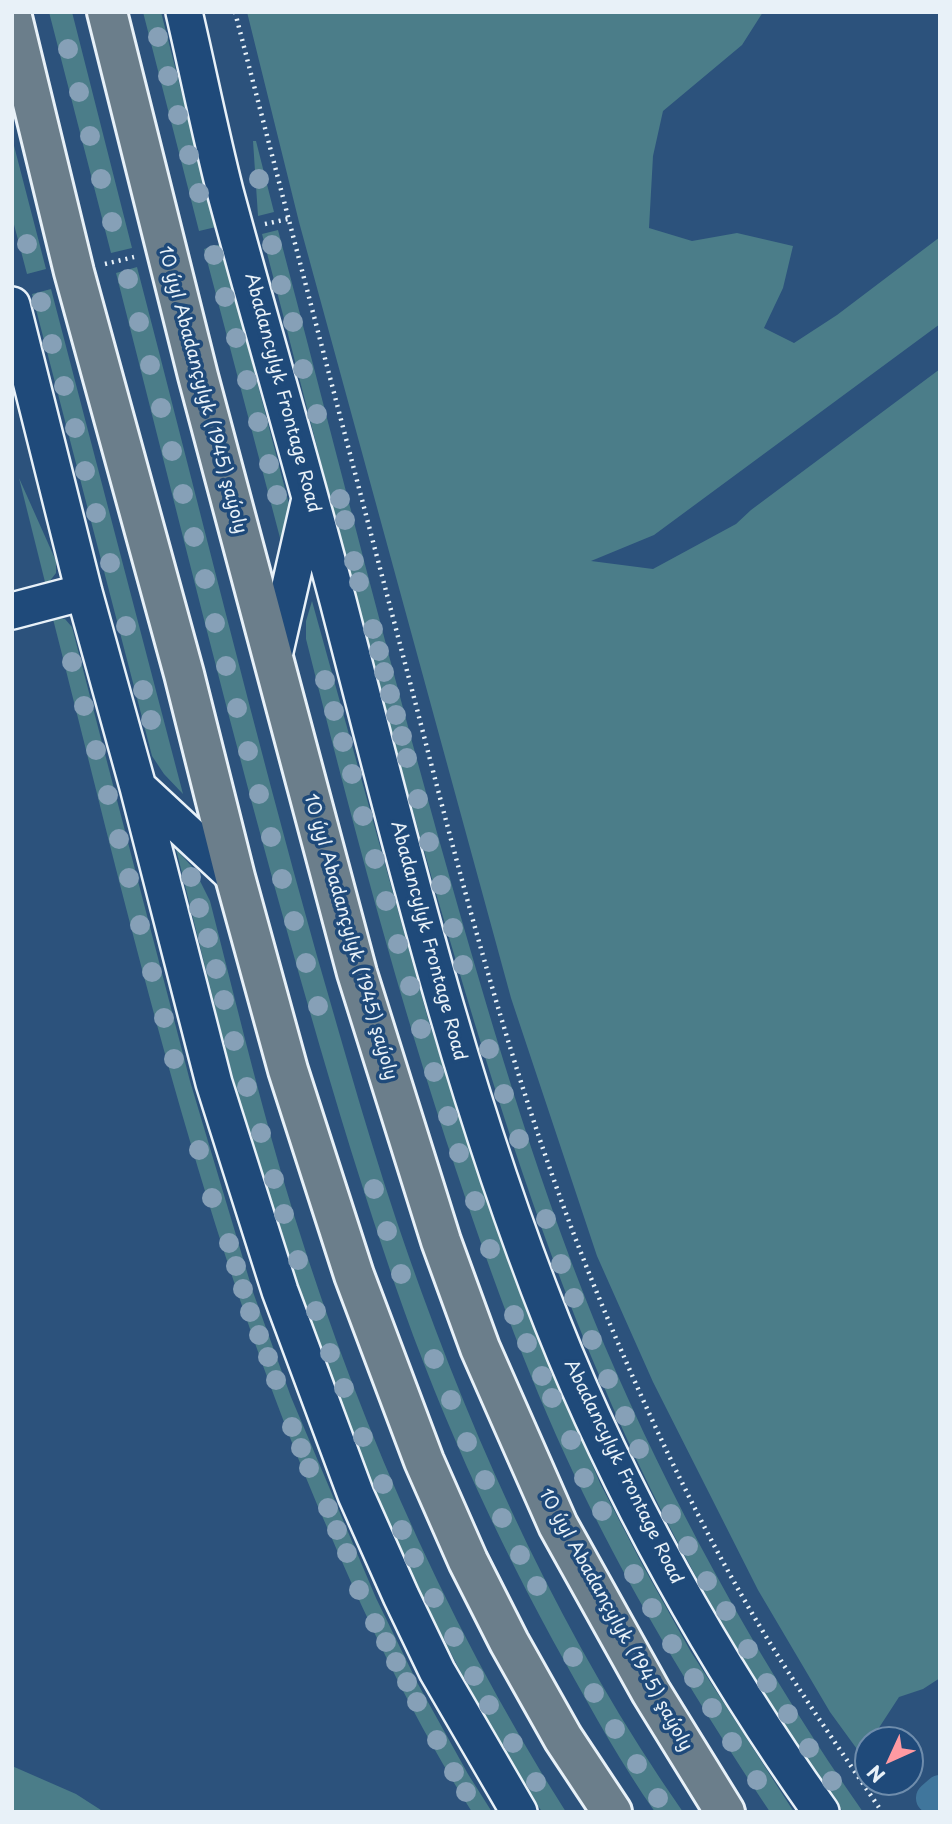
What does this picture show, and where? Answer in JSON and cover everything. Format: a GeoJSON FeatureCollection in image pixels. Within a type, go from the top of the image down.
{"type":"FeatureCollection","features":[{"type":"Feature","properties":{"kind":"main road","name":"10 ýyl Abadançylyk (1945) şaýoly"},"geometry":{"type":"LineString","coordinates":[[107,12],[198,376],[356,973],[442,1241],[480,1348],[558,1525],[650,1692],[725,1812]]}},
{"type":"Feature","properties":{"kind":"main road"},"geometry":{"type":"LineString","coordinates":[[12,17],[74,272],[184,674],[234,877],[321,1179],[424,1461],[468,1561],[509,1642],[564,1738],[612,1812]]}},
{"type":"Feature","properties":{"kind":"street","name":"Abadancylyk Frontage Road"},"geometry":{"type":"LineString","coordinates":[[184,12],[225,190],[311,496],[453,1038],[510,1210],[585,1399],[669,1569],[709,1641],[759,1721],[821,1812]]}},
{"type":"Feature","properties":{"kind":"street"},"geometry":{"type":"LineString","coordinates":[[12,305],[84,592],[138,786],[214,1083],[279,1291],[356,1495],[401,1596],[437,1671],[519,1812]]}},
{"type":"Feature","properties":{"kind":"street"},"geometry":{"type":"LineString","coordinates":[[273,660],[311,496]]}},
{"type":"Feature","properties":{"kind":"street"},"geometry":{"type":"LineString","coordinates":[[12,611],[84,592]]}},
{"type":"Feature","properties":{"kind":"street"},"geometry":{"type":"LineString","coordinates":[[138,786],[234,877]]}},
{"type":"Feature","properties":{"kind":"path"},"geometry":{"type":"LineString","coordinates":[[235,12],[434,774],[501,1015],[564,1207],[634,1378],[719,1554],[768,1641],[882,1812]]}},
{"type":"Feature","properties":{"kind":"green space"},"geometry":{"type":"Polygon","coordinates":[[[49,12],[72,12],[132,248],[111,253],[49,12]]]}},
{"type":"Feature","properties":{"kind":"green space"},"geometry":{"type":"Polygon","coordinates":[[[143,12],[161,12],[216,227],[199,231],[143,12]]]}},
{"type":"Feature","properties":{"kind":"green space"},"geometry":{"type":"Polygon","coordinates":[[[247,12],[763,12],[742,45],[663,111],[653,156],[649,228],[692,241],[737,233],[793,246],[783,288],[764,328],[794,343],[837,315],[940,237],[940,324],[654,535],[591,561],[653,569],[736,524],[940,369],[940,1678],[923,1689],[899,1697],[880,1726],[854,1726],[854,1745],[830,1712],[758,1590],[653,1382],[597,1256],[511,998],[299,222],[247,12]]]}},
{"type":"Feature","properties":{"kind":"green space"},"geometry":{"type":"Polygon","coordinates":[[[12,138],[46,269],[27,274],[12,217],[12,138]]]}},
{"type":"Feature","properties":{"kind":"green space"},"geometry":{"type":"Polygon","coordinates":[[[253,141],[256,141],[274,212],[258,216],[253,141]]]}},
{"type":"Feature","properties":{"kind":"green space"},"geometry":{"type":"Polygon","coordinates":[[[278,230],[460,914],[512,1089],[571,1262],[617,1374],[699,1544],[794,1707],[863,1812],[843,1812],[773,1708],[679,1545],[599,1375],[531,1199],[438,900],[348,567],[262,234],[278,230]]]}},
{"type":"Feature","properties":{"kind":"green space"},"geometry":{"type":"Polygon","coordinates":[[[221,244],[289,504],[290,516],[284,553],[204,249],[221,244]]]}},
{"type":"Feature","properties":{"kind":"green space"},"geometry":{"type":"Polygon","coordinates":[[[137,267],[293,870],[361,1107],[409,1257],[464,1402],[527,1544],[600,1681],[683,1812],[655,1812],[620,1758],[566,1664],[514,1566],[466,1465],[404,1310],[319,1045],[205,624],[116,273],[137,267]]]}},
{"type":"Feature","properties":{"kind":"green space"},"geometry":{"type":"Polygon","coordinates":[[[51,289],[183,794],[152,756],[32,294],[51,289]]]}},
{"type":"Feature","properties":{"kind":"green space"},"geometry":{"type":"Polygon","coordinates":[[[19,478],[56,561],[56,573],[46,586],[19,478]]]}},
{"type":"Feature","properties":{"kind":"green space"},"geometry":{"type":"Polygon","coordinates":[[[312,601],[428,1019],[526,1309],[600,1483],[642,1564],[691,1652],[794,1812],[770,1812],[671,1656],[583,1493],[531,1375],[457,1173],[376,907],[306,639],[306,621],[312,601]]]}},
{"type":"Feature","properties":{"kind":"green space"},"geometry":{"type":"Polygon","coordinates":[[[53,619],[65,619],[72,627],[190,1081],[253,1292],[291,1397],[376,1598],[418,1684],[492,1812],[472,1812],[395,1676],[330,1534],[244,1311],[207,1197],[142,967],[53,619]]]}},
{"type":"Feature","properties":{"kind":"green space"},"geometry":{"type":"Polygon","coordinates":[[[176,849],[194,869],[210,901],[281,1172],[307,1256],[367,1421],[438,1582],[520,1737],[566,1812],[542,1812],[497,1738],[417,1585],[348,1426],[289,1264],[251,1140],[176,849]]]}},
{"type":"Feature","properties":{"kind":"green space"},"geometry":{"type":"Polygon","coordinates":[[[12,1766],[76,1794],[104,1812],[12,1812],[12,1766]]]}},
{"type":"Feature","properties":{"kind":"waterway"},"geometry":{"type":"LineString","coordinates":[[932,1798],[940,1791]]}}]}
